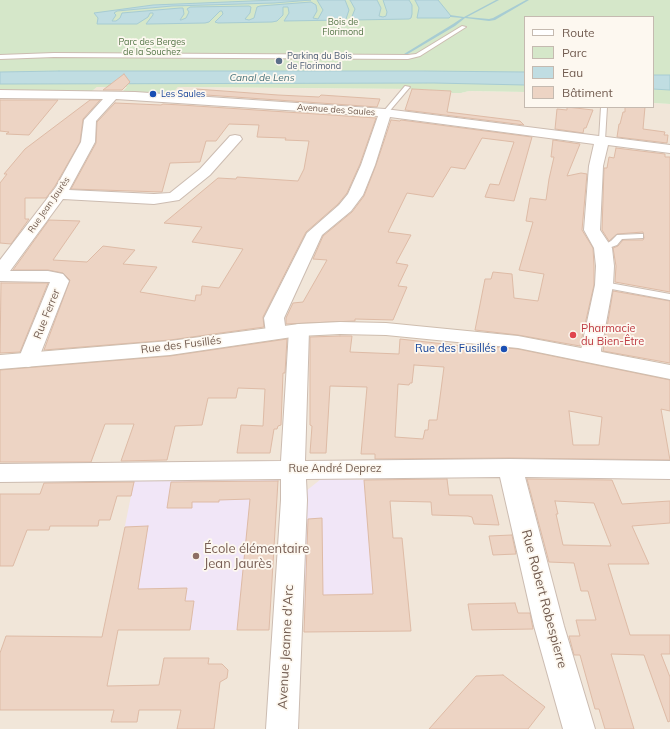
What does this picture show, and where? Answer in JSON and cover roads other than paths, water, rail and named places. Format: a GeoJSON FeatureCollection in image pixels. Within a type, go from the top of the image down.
{"type":"FeatureCollection","features":[{"type":"Feature","properties":{"kind":"main road","name":"Rue des Fusillés"},"geometry":{"type":"LineString","coordinates":[[0,362],[170,348],[299,330],[386,328],[518,342],[670,372]]}},
{"type":"Feature","properties":{"kind":"street","name":"Avenue des Saules"},"geometry":{"type":"LineString","coordinates":[[0,94],[114,95],[385,113],[670,149]]}},
{"type":"Feature","properties":{"kind":"street","name":"Rue Jean Jaurès"},"geometry":{"type":"LineString","coordinates":[[0,272],[58,194],[88,142],[90,120],[114,95]]}},
{"type":"Feature","properties":{"kind":"street"},"geometry":{"type":"LineString","coordinates":[[276,333],[274,318],[315,233],[345,208],[355,195],[368,165],[385,113]]}},
{"type":"Feature","properties":{"kind":"street"},"geometry":{"type":"LineString","coordinates":[[58,194],[154,200],[174,198],[206,172],[235,139]]}},
{"type":"Feature","properties":{"kind":"street"},"geometry":{"type":"LineString","coordinates":[[592,356],[591,350],[604,285],[605,266],[604,248],[592,230],[596,166],[602,140]]}},
{"type":"Feature","properties":{"kind":"street","name":"Rue Ferrer"},"geometry":{"type":"LineString","coordinates":[[0,276],[48,276],[57,278],[60,281],[28,360]]}},
{"type":"Feature","properties":{"kind":"street","name":"Avenue Jeanne d'Arc"},"geometry":{"type":"LineString","coordinates":[[282,729],[294,500],[293,469],[299,330]]}},
{"type":"Feature","properties":{"kind":"street","name":"Rue André Deprez"},"geometry":{"type":"LineString","coordinates":[[0,473],[510,468],[670,470]]}},
{"type":"Feature","properties":{"kind":"street","name":"Rue Robert Robespierre"},"geometry":{"type":"LineString","coordinates":[[510,468],[549,626],[579,729]]}},
{"type":"Feature","properties":{"kind":"lane"},"geometry":{"type":"LineString","coordinates":[[0,57],[54,55],[408,57],[418,55],[464,27]]}},
{"type":"Feature","properties":{"kind":"lane"},"geometry":{"type":"LineString","coordinates":[[385,113],[407,87]]}},
{"type":"Feature","properties":{"kind":"lane"},"geometry":{"type":"LineString","coordinates":[[602,140],[604,108]]}},
{"type":"Feature","properties":{"kind":"lane"},"geometry":{"type":"LineString","coordinates":[[604,248],[614,243],[620,237],[640,236]]}},
{"type":"Feature","properties":{"kind":"lane"},"geometry":{"type":"LineString","coordinates":[[604,285],[670,296]]}},
{"type":"Feature","properties":{"kind":"water"},"geometry":{"type":"Polygon","coordinates":[[[311,0],[274,3],[172,6],[117,11],[114,13],[116,15],[112,21],[116,21],[120,18],[122,13],[183,8],[184,14],[181,20],[186,18],[189,12],[187,9],[190,7],[249,6],[251,7],[250,13],[245,19],[249,20],[254,18],[257,7],[260,6],[311,2],[316,5],[317,11],[313,18],[318,19],[323,10],[317,0],[345,0],[349,10],[346,19],[343,20],[284,21],[289,13],[288,7],[283,7],[283,15],[277,21],[272,22],[218,23],[215,22],[223,14],[222,11],[220,11],[209,22],[205,23],[149,24],[146,24],[153,13],[150,13],[148,17],[137,24],[97,24],[98,18],[94,13],[153,5],[311,0]]]}},
{"type":"Feature","properties":{"kind":"water"},"geometry":{"type":"Polygon","coordinates":[[[350,0],[377,0],[381,8],[379,16],[383,17],[386,16],[387,12],[383,0],[409,0],[412,5],[411,18],[353,20],[351,19],[355,9],[350,0]]]}},
{"type":"Feature","properties":{"kind":"water"},"geometry":{"type":"Polygon","coordinates":[[[415,0],[438,0],[451,16],[449,18],[417,18],[419,8],[415,0]]]}},
{"type":"Feature","properties":{"kind":"water","name":"Canal de Lens"},"geometry":{"type":"Polygon","coordinates":[[[0,72],[524,72],[524,85],[434,83],[0,84],[0,72]]]}},
{"type":"Feature","properties":{"kind":"water"},"geometry":{"type":"Polygon","coordinates":[[[654,75],[670,75],[670,90],[654,89],[654,75]]]}},
{"type":"Feature","properties":{"kind":"waterway"},"geometry":{"type":"LineString","coordinates":[[464,17],[498,0]]}},
{"type":"Feature","properties":{"kind":"waterway"},"geometry":{"type":"LineString","coordinates":[[464,17],[489,20],[494,19],[528,0]]}},
{"type":"Feature","properties":{"kind":"waterway"},"geometry":{"type":"LineString","coordinates":[[451,16],[464,17]]}},
{"type":"Feature","properties":{"kind":"waterway"},"geometry":{"type":"LineString","coordinates":[[405,54],[464,17]]}},
{"type":"Feature","properties":{"kind":"place","name":"Parking du Bois de Florimond"},"geometry":{"type":"Point","coordinates":[279,61]}},
{"type":"Feature","properties":{"kind":"place","name":"Les Saules"},"geometry":{"type":"Point","coordinates":[153,94]}},
{"type":"Feature","properties":{"kind":"place","name":"Pharmacie du Bien-Être"},"geometry":{"type":"Point","coordinates":[573,335]}},
{"type":"Feature","properties":{"kind":"place","name":"Rue des Fusillés"},"geometry":{"type":"Point","coordinates":[504,349]}},
{"type":"Feature","properties":{"kind":"place","name":"École élémentaire Jean Jaurès"},"geometry":{"type":"Point","coordinates":[196,556]}},
{"type":"Feature","properties":{"kind":"park label","name":"Bois de Florimond"},"geometry":{"type":"Point","coordinates":[343,28]}},
{"type":"Feature","properties":{"kind":"park label","name":"Parc des Berges de la Souchez"},"geometry":{"type":"Point","coordinates":[152,48]}}]}
